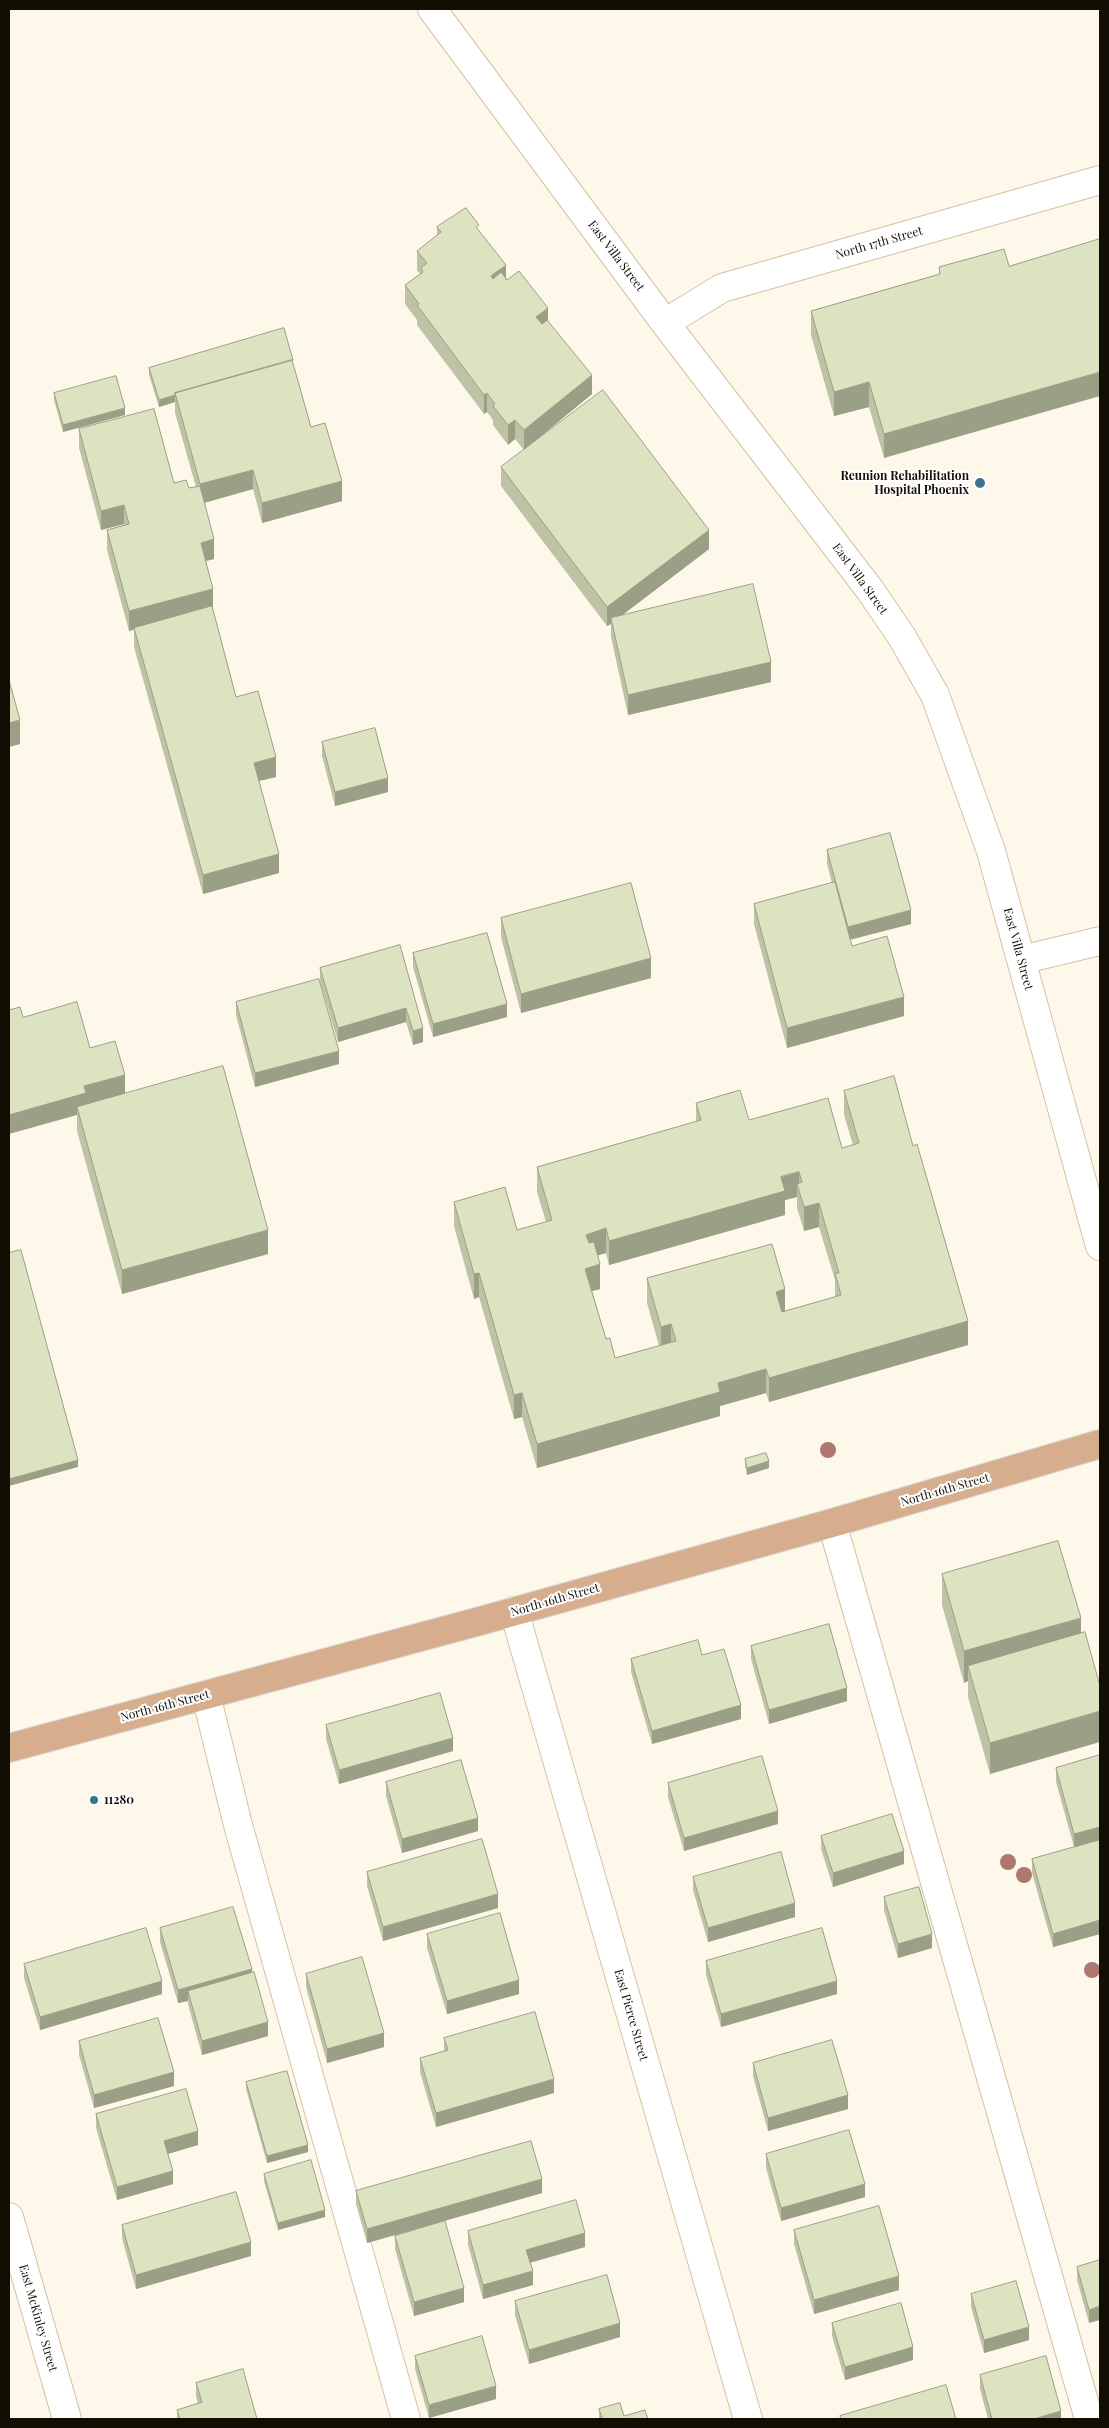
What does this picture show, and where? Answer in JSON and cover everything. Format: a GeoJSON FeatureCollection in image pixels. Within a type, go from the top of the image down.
{"type":"FeatureCollection","features":[{"type":"Feature","properties":{"kind":"main road","name":"North 16th Street"},"geometry":{"type":"LineString","coordinates":[[9,1748],[832,1523],[1100,1444]]}},
{"type":"Feature","properties":{"kind":"street","name":"East Villa Street"},"geometry":{"type":"LineString","coordinates":[[432,9],[665,322],[870,590],[902,637],[935,695],[991,851],[1100,1246]]}},
{"type":"Feature","properties":{"kind":"street","name":"North 17th Street"},"geometry":{"type":"LineString","coordinates":[[665,322],[722,288],[1100,180]]}},
{"type":"Feature","properties":{"kind":"street"},"geometry":{"type":"LineString","coordinates":[[1021,960],[1100,941]]}},
{"type":"Feature","properties":{"kind":"street"},"geometry":{"type":"LineString","coordinates":[[832,1523],[1089,2419]]}},
{"type":"Feature","properties":{"kind":"street","name":"East Pierce Street"},"geometry":{"type":"LineString","coordinates":[[514,1611],[748,2419]]}},
{"type":"Feature","properties":{"kind":"street"},"geometry":{"type":"LineString","coordinates":[[206,1695],[238,1825],[406,2419]]}},
{"type":"Feature","properties":{"kind":"street","name":"East McKinley Street"},"geometry":{"type":"LineString","coordinates":[[9,2217],[67,2419]]}},
{"type":"Feature","properties":{"kind":"building"},"geometry":{"type":"Polygon","coordinates":[[[466,208],[479,225],[476,227],[506,265],[491,276],[493,279],[501,272],[507,280],[519,271],[548,308],[536,317],[542,324],[547,320],[592,375],[524,430],[515,420],[508,425],[493,406],[495,404],[487,393],[484,395],[417,305],[419,304],[405,285],[423,272],[421,268],[427,263],[417,251],[441,232],[437,227],[466,208]]]}},
{"type":"Feature","properties":{"kind":"building"},"geometry":{"type":"Polygon","coordinates":[[[1100,239],[1100,372],[884,434],[869,382],[834,392],[811,311],[940,274],[939,267],[1004,249],[1009,266],[1100,239]]]}},
{"type":"Feature","properties":{"kind":"building"},"geometry":{"type":"Polygon","coordinates":[[[284,328],[293,360],[175,393],[175,395],[159,400],[149,368],[284,328]]]}},
{"type":"Feature","properties":{"kind":"building"},"geometry":{"type":"Polygon","coordinates":[[[292,360],[311,427],[325,423],[342,481],[262,503],[253,470],[200,484],[175,393],[292,360]]]}},
{"type":"Feature","properties":{"kind":"building"},"geometry":{"type":"Polygon","coordinates":[[[116,376],[125,408],[63,425],[54,393],[116,376]]]}},
{"type":"Feature","properties":{"kind":"building"},"geometry":{"type":"Polygon","coordinates":[[[603,390],[709,530],[607,607],[501,467],[603,390]]]}},
{"type":"Feature","properties":{"kind":"building"},"geometry":{"type":"Polygon","coordinates":[[[154,409],[174,483],[186,480],[189,488],[200,486],[214,539],[201,543],[213,589],[129,611],[107,530],[129,524],[124,505],[101,511],[79,429],[154,409]]]}},
{"type":"Feature","properties":{"kind":"building"},"geometry":{"type":"Polygon","coordinates":[[[753,584],[771,662],[628,695],[611,618],[753,584]]]}},
{"type":"Feature","properties":{"kind":"building"},"geometry":{"type":"Polygon","coordinates":[[[212,606],[236,697],[258,691],[276,757],[254,763],[279,854],[203,875],[134,628],[212,606]]]}},
{"type":"Feature","properties":{"kind":"building"},"geometry":{"type":"Polygon","coordinates":[[[9,680],[20,720],[9,723],[9,680]]]}},
{"type":"Feature","properties":{"kind":"building"},"geometry":{"type":"Polygon","coordinates":[[[375,728],[388,778],[335,792],[322,742],[375,728]]]}},
{"type":"Feature","properties":{"kind":"building"},"geometry":{"type":"Polygon","coordinates":[[[890,833],[911,910],[848,927],[827,850],[890,833]]]}},
{"type":"Feature","properties":{"kind":"building"},"geometry":{"type":"Polygon","coordinates":[[[835,882],[852,946],[887,936],[904,997],[787,1028],[754,904],[835,882]]]}},
{"type":"Feature","properties":{"kind":"building"},"geometry":{"type":"Polygon","coordinates":[[[631,883],[651,958],[521,994],[501,918],[631,883]]]}},
{"type":"Feature","properties":{"kind":"building"},"geometry":{"type":"Polygon","coordinates":[[[487,933],[507,1004],[433,1024],[413,953],[487,933]]]}},
{"type":"Feature","properties":{"kind":"building"},"geometry":{"type":"Polygon","coordinates":[[[400,945],[423,1028],[413,1031],[406,1008],[338,1028],[320,968],[400,945]]]}},
{"type":"Feature","properties":{"kind":"building"},"geometry":{"type":"Polygon","coordinates":[[[319,979],[339,1051],[255,1073],[236,1002],[319,979]]]}},
{"type":"Feature","properties":{"kind":"building"},"geometry":{"type":"Polygon","coordinates":[[[77,1002],[90,1048],[115,1041],[125,1075],[84,1086],[86,1093],[9,1115],[9,1010],[20,1007],[23,1017],[77,1002]]]}},
{"type":"Feature","properties":{"kind":"building"},"geometry":{"type":"Polygon","coordinates":[[[223,1066],[268,1230],[122,1270],[77,1107],[223,1066]]]}},
{"type":"Feature","properties":{"kind":"building"},"geometry":{"type":"Polygon","coordinates":[[[894,1076],[913,1146],[917,1144],[968,1321],[769,1378],[766,1369],[718,1383],[720,1392],[537,1444],[522,1393],[514,1395],[479,1273],[474,1274],[454,1202],[505,1187],[517,1230],[552,1220],[537,1167],[701,1120],[696,1103],[740,1090],[749,1120],[828,1098],[842,1148],[859,1143],[844,1091],[894,1076]],[[799,1172],[781,1177],[785,1191],[609,1241],[606,1228],[586,1235],[589,1243],[594,1242],[600,1264],[585,1269],[606,1339],[610,1338],[615,1358],[676,1341],[671,1324],[661,1327],[647,1278],[772,1244],[785,1289],[776,1292],[782,1312],[841,1295],[835,1273],[839,1273],[819,1203],[804,1207],[797,1184],[802,1182],[799,1172]]]}},
{"type":"Feature","properties":{"kind":"building"},"geometry":{"type":"Polygon","coordinates":[[[21,1250],[78,1460],[9,1479],[9,1253],[21,1250]]]}},
{"type":"Feature","properties":{"kind":"building"},"geometry":{"type":"Polygon","coordinates":[[[766,1453],[769,1461],[747,1468],[745,1459],[766,1453]]]}},
{"type":"Feature","properties":{"kind":"building"},"geometry":{"type":"Polygon","coordinates":[[[1058,1541],[1081,1618],[964,1651],[942,1574],[1058,1541]]]}},
{"type":"Feature","properties":{"kind":"building"},"geometry":{"type":"Polygon","coordinates":[[[829,1624],[847,1688],[769,1710],[751,1646],[829,1624]]]}},
{"type":"Feature","properties":{"kind":"building"},"geometry":{"type":"Polygon","coordinates":[[[1085,1632],[1100,1686],[1100,1711],[990,1743],[968,1666],[1085,1632]]]}},
{"type":"Feature","properties":{"kind":"building"},"geometry":{"type":"Polygon","coordinates":[[[698,1640],[702,1655],[724,1649],[741,1705],[652,1731],[631,1659],[698,1640]]]}},
{"type":"Feature","properties":{"kind":"building"},"geometry":{"type":"Polygon","coordinates":[[[440,1693],[453,1738],[339,1770],[326,1725],[440,1693]]]}},
{"type":"Feature","properties":{"kind":"building"},"geometry":{"type":"Polygon","coordinates":[[[1100,1755],[1100,1827],[1074,1834],[1056,1768],[1100,1755]]]}},
{"type":"Feature","properties":{"kind":"building"},"geometry":{"type":"Polygon","coordinates":[[[762,1756],[778,1811],[684,1838],[668,1783],[762,1756]]]}},
{"type":"Feature","properties":{"kind":"building"},"geometry":{"type":"Polygon","coordinates":[[[461,1760],[478,1818],[402,1839],[386,1782],[461,1760]]]}},
{"type":"Feature","properties":{"kind":"building"},"geometry":{"type":"Polygon","coordinates":[[[892,1814],[904,1851],[833,1873],[821,1836],[892,1814]]]}},
{"type":"Feature","properties":{"kind":"building"},"geometry":{"type":"Polygon","coordinates":[[[482,1839],[498,1894],[383,1927],[367,1872],[482,1839]]]}},
{"type":"Feature","properties":{"kind":"building"},"geometry":{"type":"Polygon","coordinates":[[[1100,1840],[1100,1920],[1053,1934],[1032,1859],[1100,1840]]]}},
{"type":"Feature","properties":{"kind":"building"},"geometry":{"type":"Polygon","coordinates":[[[781,1852],[795,1903],[708,1928],[693,1877],[781,1852]]]}},
{"type":"Feature","properties":{"kind":"building"},"geometry":{"type":"Polygon","coordinates":[[[919,1887],[932,1934],[898,1944],[884,1897],[919,1887]]]}},
{"type":"Feature","properties":{"kind":"building"},"geometry":{"type":"Polygon","coordinates":[[[233,1907],[252,1969],[178,1990],[160,1928],[233,1907]]]}},
{"type":"Feature","properties":{"kind":"building"},"geometry":{"type":"Polygon","coordinates":[[[500,1913],[519,1980],[447,2001],[427,1934],[500,1913]]]}},
{"type":"Feature","properties":{"kind":"building"},"geometry":{"type":"Polygon","coordinates":[[[146,1928],[162,1981],[40,2017],[24,1964],[146,1928]]]}},
{"type":"Feature","properties":{"kind":"building"},"geometry":{"type":"Polygon","coordinates":[[[822,1928],[837,1981],[721,2014],[706,1961],[822,1928]]]}},
{"type":"Feature","properties":{"kind":"building"},"geometry":{"type":"Polygon","coordinates":[[[362,1957],[384,2033],[327,2049],[306,1974],[362,1957]]]}},
{"type":"Feature","properties":{"kind":"building"},"geometry":{"type":"Polygon","coordinates":[[[254,1972],[268,2022],[202,2041],[188,1991],[254,1972]]]}},
{"type":"Feature","properties":{"kind":"building"},"geometry":{"type":"Polygon","coordinates":[[[535,2012],[554,2079],[436,2113],[420,2058],[448,2050],[444,2038],[535,2012]]]}},
{"type":"Feature","properties":{"kind":"building"},"geometry":{"type":"Polygon","coordinates":[[[158,2018],[174,2072],[94,2095],[79,2041],[158,2018]]]}},
{"type":"Feature","properties":{"kind":"building"},"geometry":{"type":"Polygon","coordinates":[[[832,2040],[848,2095],[768,2118],[753,2063],[832,2040]]]}},
{"type":"Feature","properties":{"kind":"building"},"geometry":{"type":"Polygon","coordinates":[[[287,2071],[308,2145],[267,2156],[246,2082],[287,2071]]]}},
{"type":"Feature","properties":{"kind":"building"},"geometry":{"type":"Polygon","coordinates":[[[186,2089],[198,2131],[164,2141],[173,2171],[117,2187],[96,2114],[186,2089]]]}},
{"type":"Feature","properties":{"kind":"building"},"geometry":{"type":"Polygon","coordinates":[[[849,2130],[865,2184],[781,2208],[766,2154],[849,2130]]]}},
{"type":"Feature","properties":{"kind":"building"},"geometry":{"type":"Polygon","coordinates":[[[531,2141],[542,2179],[367,2229],[356,2191],[531,2141]]]}},
{"type":"Feature","properties":{"kind":"building"},"geometry":{"type":"Polygon","coordinates":[[[311,2160],[325,2210],[278,2223],[264,2174],[311,2160]]]}},
{"type":"Feature","properties":{"kind":"building"},"geometry":{"type":"Polygon","coordinates":[[[236,2192],[251,2242],[136,2275],[122,2225],[236,2192]]]}},
{"type":"Feature","properties":{"kind":"building"},"geometry":{"type":"Polygon","coordinates":[[[576,2200],[585,2233],[526,2250],[533,2271],[483,2285],[468,2231],[576,2200]]]}},
{"type":"Feature","properties":{"kind":"building"},"geometry":{"type":"Polygon","coordinates":[[[879,2206],[899,2276],[814,2300],[794,2230],[879,2206]]]}},
{"type":"Feature","properties":{"kind":"building"},"geometry":{"type":"Polygon","coordinates":[[[445,2221],[464,2288],[414,2302],[395,2236],[445,2221]]]}},
{"type":"Feature","properties":{"kind":"building"},"geometry":{"type":"Polygon","coordinates":[[[1100,2260],[1100,2306],[1089,2310],[1077,2267],[1100,2260]]]}},
{"type":"Feature","properties":{"kind":"building"},"geometry":{"type":"Polygon","coordinates":[[[607,2275],[620,2323],[529,2350],[515,2301],[607,2275]]]}},
{"type":"Feature","properties":{"kind":"building"},"geometry":{"type":"Polygon","coordinates":[[[1016,2281],[1029,2327],[984,2340],[971,2294],[1016,2281]]]}},
{"type":"Feature","properties":{"kind":"building"},"geometry":{"type":"Polygon","coordinates":[[[901,2303],[913,2347],[845,2367],[832,2323],[901,2303]]]}},
{"type":"Feature","properties":{"kind":"building"},"geometry":{"type":"Polygon","coordinates":[[[482,2336],[496,2386],[429,2405],[415,2356],[482,2336]]]}},
{"type":"Feature","properties":{"kind":"building"},"geometry":{"type":"Polygon","coordinates":[[[1046,2356],[1061,2411],[1034,2419],[992,2419],[980,2375],[1046,2356]]]}},
{"type":"Feature","properties":{"kind":"building"},"geometry":{"type":"Polygon","coordinates":[[[243,2369],[257,2419],[180,2419],[177,2410],[202,2402],[196,2383],[243,2369]]]}},
{"type":"Feature","properties":{"kind":"building"},"geometry":{"type":"Polygon","coordinates":[[[946,2385],[956,2419],[841,2419],[840,2416],[946,2385]]]}},
{"type":"Feature","properties":{"kind":"building"},"geometry":{"type":"Polygon","coordinates":[[[620,2403],[624,2416],[645,2410],[648,2419],[597,2419],[602,2418],[599,2409],[620,2403]]]}},
{"type":"Feature","properties":{"kind":"place","name":"Reunion Rehabilitation Hospital Phoenix"},"geometry":{"type":"Point","coordinates":[980,483]}},
{"type":"Feature","properties":{"kind":"place","name":"11280"},"geometry":{"type":"Point","coordinates":[94,1800]}}]}
